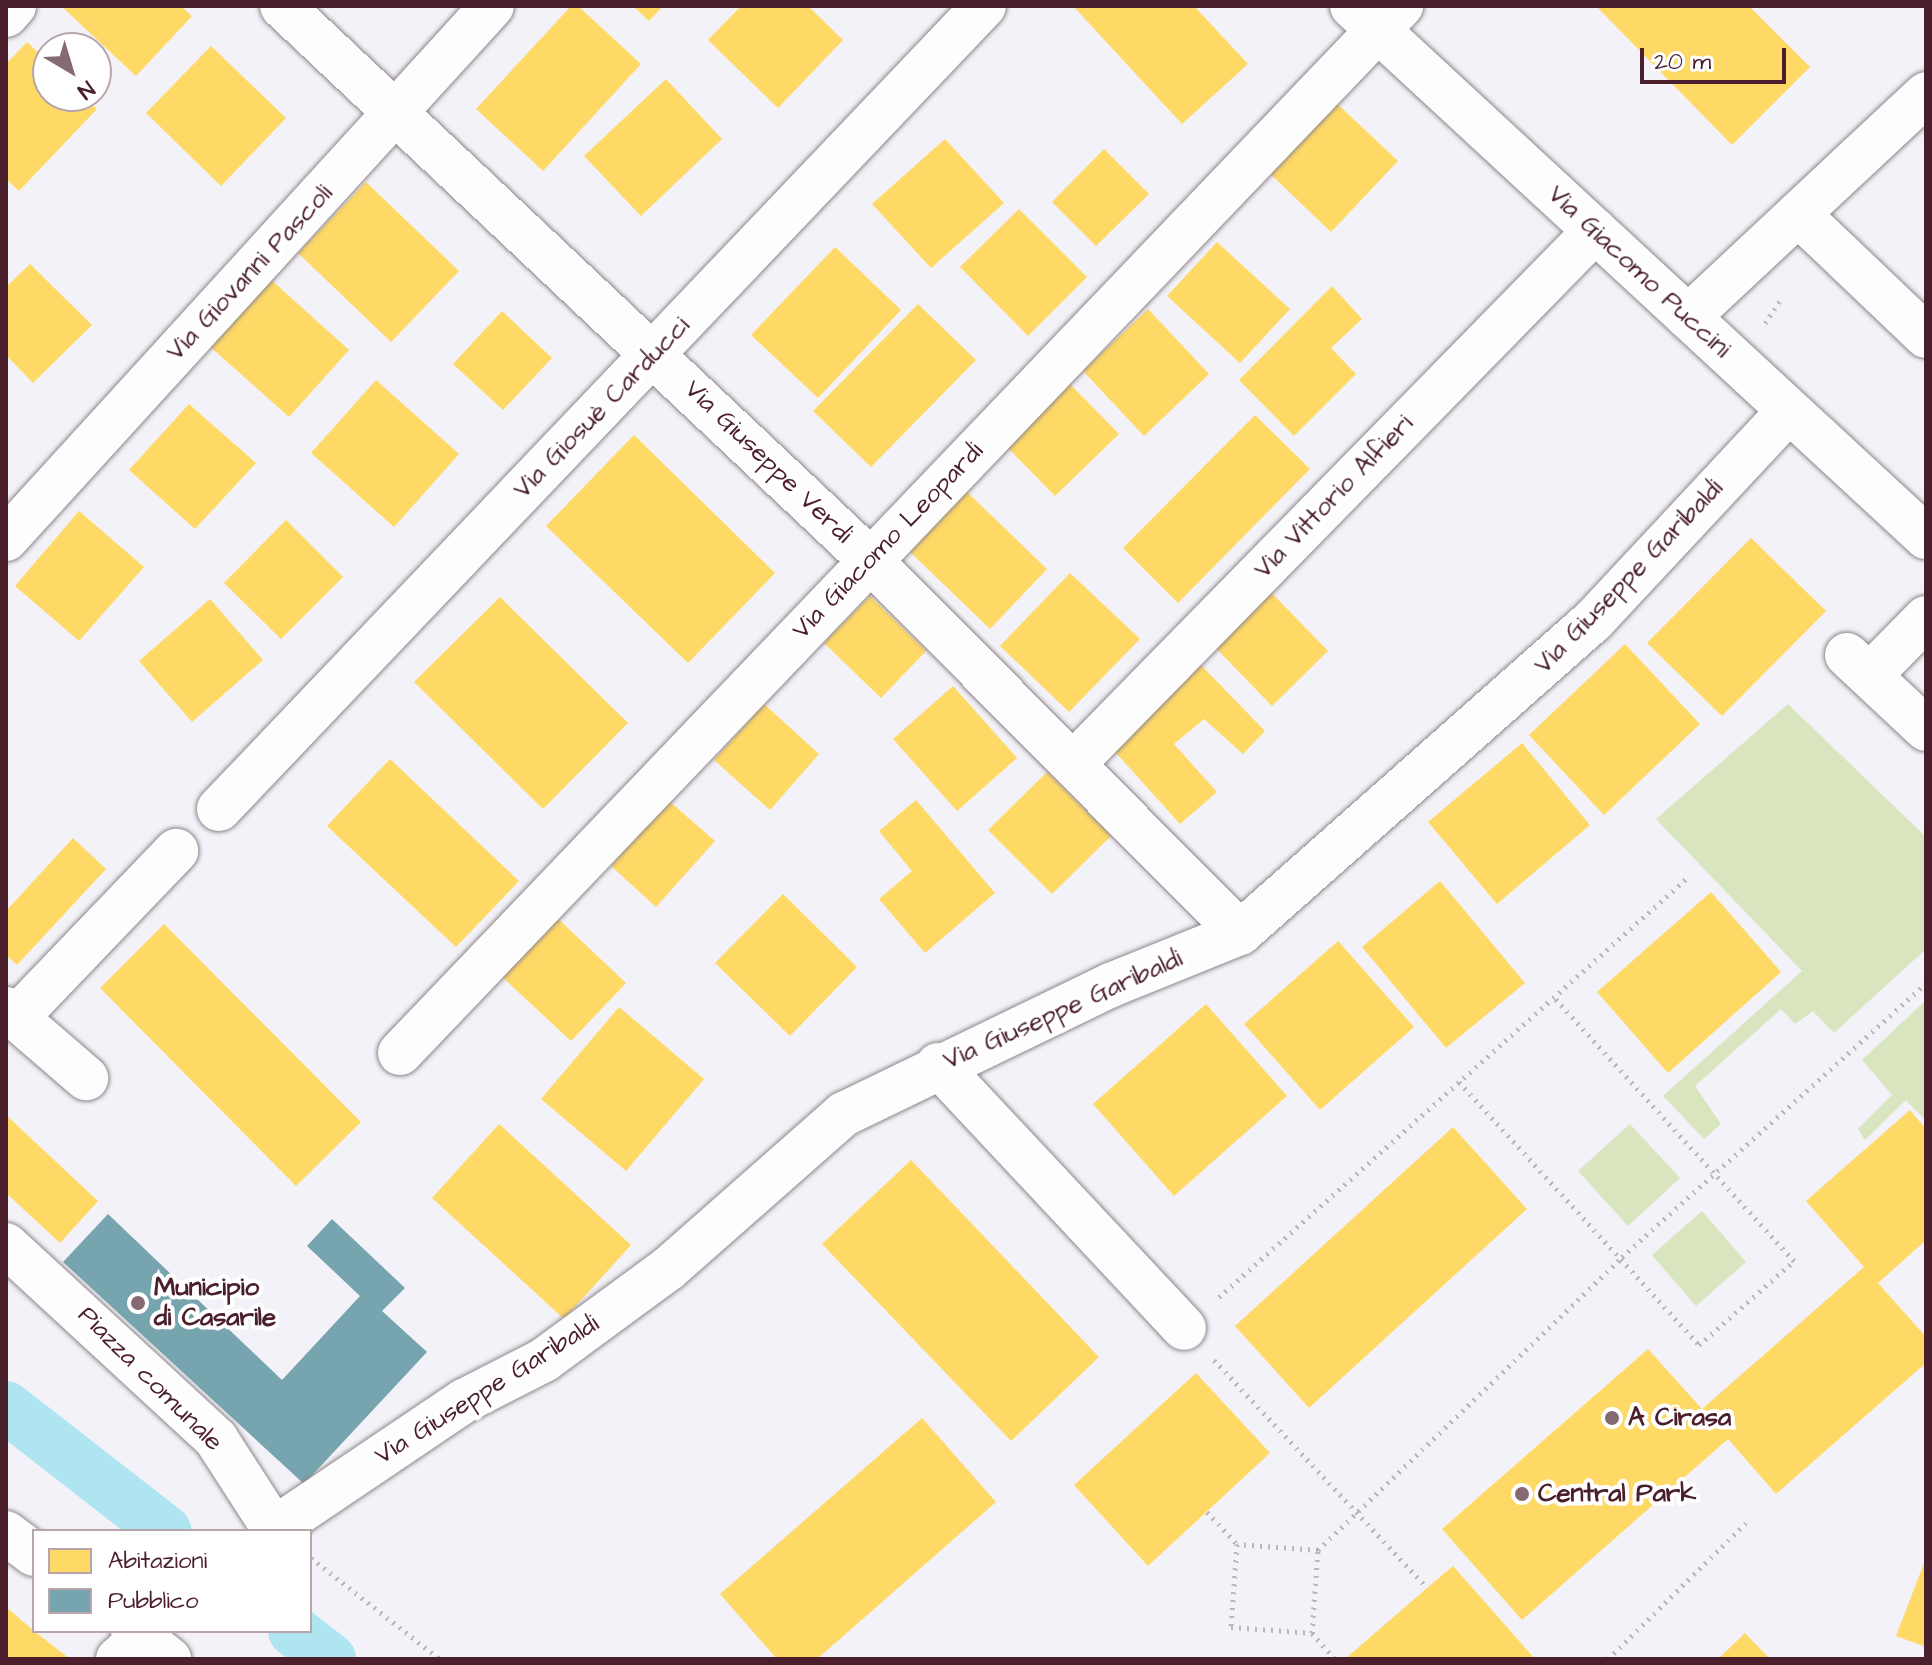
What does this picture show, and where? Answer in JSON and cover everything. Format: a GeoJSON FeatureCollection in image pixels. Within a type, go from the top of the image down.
{"type":"FeatureCollection","features":[{"type":"Feature","properties":{"kind":"street"},"geometry":{"type":"LineString","coordinates":[[6,15],[14,6]]}},
{"type":"Feature","properties":{"kind":"street","name":"Via Giuseppe Verdi"},"geometry":{"type":"LineString","coordinates":[[282,6],[654,353],[870,560],[1240,933]]}},
{"type":"Feature","properties":{"kind":"street","name":"Via Giovanni Pascoli"},"geometry":{"type":"LineString","coordinates":[[6,539],[492,6]]}},
{"type":"Feature","properties":{"kind":"street","name":"Via Giosuè Carducci"},"geometry":{"type":"LineString","coordinates":[[219,809],[984,6]]}},
{"type":"Feature","properties":{"kind":"street","name":"Via Giacomo Puccini"},"geometry":{"type":"LineString","coordinates":[[1377,14],[1595,231],[1926,537]]}},
{"type":"Feature","properties":{"kind":"street","name":"Via Giacomo Leopardi"},"geometry":{"type":"LineString","coordinates":[[400,1053],[870,560],[1377,14]]}},
{"type":"Feature","properties":{"kind":"street"},"geometry":{"type":"LineString","coordinates":[[1688,317],[1926,94]]}},
{"type":"Feature","properties":{"kind":"street"},"geometry":{"type":"LineString","coordinates":[[1788,223],[1926,336]]}},
{"type":"Feature","properties":{"kind":"street","name":"Via Vittorio Alfieri"},"geometry":{"type":"LineString","coordinates":[[1074,763],[1595,231]]}},
{"type":"Feature","properties":{"kind":"street","name":"Via Giuseppe Garibaldi"},"geometry":{"type":"LineString","coordinates":[[274,1529],[464,1401],[544,1360],[668,1269],[844,1114],[938,1065],[1111,985],[1240,933],[1593,621],[1789,411]]}},
{"type":"Feature","properties":{"kind":"street"},"geometry":{"type":"LineString","coordinates":[[1926,618],[1858,665],[1926,729]]}},
{"type":"Feature","properties":{"kind":"street"},"geometry":{"type":"LineString","coordinates":[[86,1078],[11,1014],[176,851]]}},
{"type":"Feature","properties":{"kind":"street"},"geometry":{"type":"LineString","coordinates":[[938,1065],[1184,1328]]}},
{"type":"Feature","properties":{"kind":"street","name":"Piazza comunale"},"geometry":{"type":"LineString","coordinates":[[6,1245],[216,1439],[272,1529]]}},
{"type":"Feature","properties":{"kind":"street"},"geometry":{"type":"LineString","coordinates":[[6,1533],[32,1552]]}},
{"type":"Feature","properties":{"kind":"path"},"geometry":{"type":"LineString","coordinates":[[1777,335],[1765,324],[1795,278],[1788,223]]}},
{"type":"Feature","properties":{"kind":"path"},"geometry":{"type":"LineString","coordinates":[[1427,1588],[1184,1328],[1686,879]]}},
{"type":"Feature","properties":{"kind":"path"},"geometry":{"type":"LineString","coordinates":[[1312,1633],[1318,1550],[1622,1257],[1926,983]]}},
{"type":"Feature","properties":{"kind":"path"},"geometry":{"type":"LineString","coordinates":[[1459,1082],[1622,1257],[1699,1345],[1794,1261],[1554,997]]}},
{"type":"Feature","properties":{"kind":"path"},"geometry":{"type":"LineString","coordinates":[[1207,1512],[1237,1544],[1318,1550]]}},
{"type":"Feature","properties":{"kind":"path"},"geometry":{"type":"LineString","coordinates":[[1608,1659],[1747,1522]]}},
{"type":"Feature","properties":{"kind":"path"},"geometry":{"type":"LineString","coordinates":[[1237,1544],[1231,1627],[1312,1633],[1335,1659]]}},
{"type":"Feature","properties":{"kind":"path"},"geometry":{"type":"LineString","coordinates":[[312,1560],[440,1659]]}},
{"type":"Feature","properties":{"kind":"green space"},"geometry":{"type":"Polygon","coordinates":[[[1788,704],[1926,837],[1926,949],[1834,1033],[1813,1011],[1795,1024],[1781,1009],[1695,1086],[1721,1124],[1704,1139],[1663,1096],[1802,971],[1656,819],[1788,704]]]}},
{"type":"Feature","properties":{"kind":"green space"},"geometry":{"type":"Polygon","coordinates":[[[1926,1000],[1926,1121],[1906,1100],[1865,1140],[1858,1129],[1892,1095],[1862,1060],[1926,1000]]]}},
{"type":"Feature","properties":{"kind":"green space"},"geometry":{"type":"Polygon","coordinates":[[[1630,1124],[1680,1178],[1628,1226],[1578,1171],[1630,1124]]]}},
{"type":"Feature","properties":{"kind":"green space"},"geometry":{"type":"Polygon","coordinates":[[[1702,1211],[1746,1262],[1696,1306],[1652,1255],[1702,1211]]]}},
{"type":"Feature","properties":{"kind":"building: Abitazioni"},"geometry":{"type":"Polygon","coordinates":[[[61,6],[181,6],[192,16],[136,76],[112,54],[112,32],[89,32],[61,6]]]}},
{"type":"Feature","properties":{"kind":"building: Abitazioni"},"geometry":{"type":"Polygon","coordinates":[[[571,6],[578,6],[641,64],[543,171],[476,109],[571,6]]]}},
{"type":"Feature","properties":{"kind":"building: Abitazioni"},"geometry":{"type":"Polygon","coordinates":[[[633,6],[663,6],[649,21],[633,6]]]}},
{"type":"Feature","properties":{"kind":"building: Abitazioni"},"geometry":{"type":"Polygon","coordinates":[[[741,6],[808,6],[843,40],[778,108],[708,40],[741,6]]]}},
{"type":"Feature","properties":{"kind":"building: Abitazioni"},"geometry":{"type":"Polygon","coordinates":[[[1073,6],[1194,6],[1248,64],[1182,124],[1073,6]]]}},
{"type":"Feature","properties":{"kind":"building: Abitazioni"},"geometry":{"type":"Polygon","coordinates":[[[1596,6],[1749,6],[1810,67],[1732,145],[1596,6]]]}},
{"type":"Feature","properties":{"kind":"building: Abitazioni"},"geometry":{"type":"Polygon","coordinates":[[[27,42],[32,47],[32,112],[94,112],[19,191],[6,179],[6,64],[27,42]]]}},
{"type":"Feature","properties":{"kind":"building: Abitazioni"},"geometry":{"type":"Polygon","coordinates":[[[211,46],[286,118],[221,186],[146,113],[211,46]]]}},
{"type":"Feature","properties":{"kind":"building: Abitazioni"},"geometry":{"type":"Polygon","coordinates":[[[666,79],[722,139],[641,216],[584,156],[666,79]]]}},
{"type":"Feature","properties":{"kind":"building: Abitazioni"},"geometry":{"type":"Polygon","coordinates":[[[1331,98],[1398,161],[1331,232],[1264,168],[1331,98]]]}},
{"type":"Feature","properties":{"kind":"building: Abitazioni"},"geometry":{"type":"Polygon","coordinates":[[[945,139],[1004,203],[931,268],[872,204],[945,139]]]}},
{"type":"Feature","properties":{"kind":"building: Abitazioni"},"geometry":{"type":"Polygon","coordinates":[[[1104,149],[1149,194],[1096,246],[1052,202],[1104,149]]]}},
{"type":"Feature","properties":{"kind":"building: Abitazioni"},"geometry":{"type":"Polygon","coordinates":[[[366,182],[459,271],[391,342],[298,253],[366,182]]]}},
{"type":"Feature","properties":{"kind":"building: Abitazioni"},"geometry":{"type":"Polygon","coordinates":[[[1019,209],[1087,277],[1028,336],[960,267],[1019,209]]]}},
{"type":"Feature","properties":{"kind":"building: Abitazioni"},"geometry":{"type":"Polygon","coordinates":[[[1217,242],[1290,309],[1240,363],[1167,296],[1217,242]]]}},
{"type":"Feature","properties":{"kind":"building: Abitazioni"},"geometry":{"type":"Polygon","coordinates":[[[835,247],[901,310],[818,398],[751,335],[835,247]]]}},
{"type":"Feature","properties":{"kind":"building: Abitazioni"},"geometry":{"type":"Polygon","coordinates":[[[30,264],[92,325],[33,383],[6,355],[6,287],[30,264]]]}},
{"type":"Feature","properties":{"kind":"building: Abitazioni"},"geometry":{"type":"Polygon","coordinates":[[[268,277],[349,350],[289,417],[207,344],[268,277]]]}},
{"type":"Feature","properties":{"kind":"building: Abitazioni"},"geometry":{"type":"Polygon","coordinates":[[[1332,286],[1362,319],[1331,348],[1356,374],[1294,436],[1239,380],[1332,286]]]}},
{"type":"Feature","properties":{"kind":"building: Abitazioni"},"geometry":{"type":"Polygon","coordinates":[[[918,304],[976,360],[871,467],[813,411],[918,304]]]}},
{"type":"Feature","properties":{"kind":"building: Abitazioni"},"geometry":{"type":"Polygon","coordinates":[[[1148,309],[1209,374],[1144,436],[1083,371],[1148,309]]]}},
{"type":"Feature","properties":{"kind":"building: Abitazioni"},"geometry":{"type":"Polygon","coordinates":[[[502,311],[552,358],[503,410],[453,364],[502,311]]]}},
{"type":"Feature","properties":{"kind":"building: Abitazioni"},"geometry":{"type":"Polygon","coordinates":[[[376,380],[459,454],[394,527],[311,453],[376,380]]]}},
{"type":"Feature","properties":{"kind":"building: Abitazioni"},"geometry":{"type":"Polygon","coordinates":[[[1070,384],[1119,434],[1055,496],[1006,446],[1070,384]]]}},
{"type":"Feature","properties":{"kind":"building: Abitazioni"},"geometry":{"type":"Polygon","coordinates":[[[189,404],[256,463],[195,529],[129,470],[189,404]]]}},
{"type":"Feature","properties":{"kind":"building: Abitazioni"},"geometry":{"type":"Polygon","coordinates":[[[1255,415],[1310,469],[1178,603],[1123,548],[1255,415]]]}},
{"type":"Feature","properties":{"kind":"building: Abitazioni"},"geometry":{"type":"Polygon","coordinates":[[[634,435],[775,573],[688,663],[546,526],[634,435]]]}},
{"type":"Feature","properties":{"kind":"building: Abitazioni"},"geometry":{"type":"Polygon","coordinates":[[[965,490],[1047,569],[990,629],[908,550],[965,490]]]}},
{"type":"Feature","properties":{"kind":"building: Abitazioni"},"geometry":{"type":"Polygon","coordinates":[[[79,511],[144,567],[79,641],[15,586],[79,511]]]}},
{"type":"Feature","properties":{"kind":"building: Abitazioni"},"geometry":{"type":"Polygon","coordinates":[[[286,520],[343,577],[281,639],[224,583],[286,520]]]}},
{"type":"Feature","properties":{"kind":"building: Abitazioni"},"geometry":{"type":"Polygon","coordinates":[[[1751,538],[1826,611],[1722,716],[1647,643],[1751,538]]]}},
{"type":"Feature","properties":{"kind":"building: Abitazioni"},"geometry":{"type":"Polygon","coordinates":[[[1070,573],[1140,639],[1069,712],[1000,646],[1070,573]]]}},
{"type":"Feature","properties":{"kind":"building: Abitazioni"},"geometry":{"type":"Polygon","coordinates":[[[1263,584],[1328,651],[1272,706],[1207,639],[1263,584]]]}},
{"type":"Feature","properties":{"kind":"building: Abitazioni"},"geometry":{"type":"Polygon","coordinates":[[[870,596],[926,651],[881,698],[824,643],[870,596]]]}},
{"type":"Feature","properties":{"kind":"building: Abitazioni"},"geometry":{"type":"Polygon","coordinates":[[[500,597],[628,723],[543,809],[414,682],[500,597]]]}},
{"type":"Feature","properties":{"kind":"building: Abitazioni"},"geometry":{"type":"Polygon","coordinates":[[[210,599],[263,660],[192,722],[139,661],[210,599]]]}},
{"type":"Feature","properties":{"kind":"building: Abitazioni"},"geometry":{"type":"Polygon","coordinates":[[[1625,644],[1700,724],[1604,815],[1529,735],[1625,644]]]}},
{"type":"Feature","properties":{"kind":"building: Abitazioni"},"geometry":{"type":"Polygon","coordinates":[[[1200,664],[1265,731],[1243,754],[1204,719],[1174,744],[1217,792],[1180,824],[1108,744],[1200,664]]]}},
{"type":"Feature","properties":{"kind":"building: Abitazioni"},"geometry":{"type":"Polygon","coordinates":[[[953,686],[1017,758],[957,811],[893,739],[953,686]]]}},
{"type":"Feature","properties":{"kind":"building: Abitazioni"},"geometry":{"type":"Polygon","coordinates":[[[764,704],[819,754],[770,810],[714,760],[764,704]]]}},
{"type":"Feature","properties":{"kind":"building: Abitazioni"},"geometry":{"type":"Polygon","coordinates":[[[1522,743],[1590,825],[1497,904],[1428,822],[1522,743]]]}},
{"type":"Feature","properties":{"kind":"building: Abitazioni"},"geometry":{"type":"Polygon","coordinates":[[[390,759],[519,881],[456,947],[327,826],[390,759]]]}},
{"type":"Feature","properties":{"kind":"building: Abitazioni"},"geometry":{"type":"Polygon","coordinates":[[[1047,772],[1111,836],[1052,894],[988,830],[1047,772]]]}},
{"type":"Feature","properties":{"kind":"building: Abitazioni"},"geometry":{"type":"Polygon","coordinates":[[[916,800],[995,893],[925,953],[879,899],[912,871],[879,831],[916,800]]]}},
{"type":"Feature","properties":{"kind":"building: Abitazioni"},"geometry":{"type":"Polygon","coordinates":[[[669,801],[715,841],[656,907],[611,866],[669,801]]]}},
{"type":"Feature","properties":{"kind":"building: Abitazioni"},"geometry":{"type":"Polygon","coordinates":[[[73,838],[106,869],[17,965],[6,955],[6,911],[73,838]]]}},
{"type":"Feature","properties":{"kind":"building: Abitazioni"},"geometry":{"type":"Polygon","coordinates":[[[1440,881],[1525,983],[1446,1048],[1362,947],[1440,881]]]}},
{"type":"Feature","properties":{"kind":"building: Abitazioni"},"geometry":{"type":"Polygon","coordinates":[[[1711,892],[1781,972],[1668,1073],[1597,992],[1711,892]]]}},
{"type":"Feature","properties":{"kind":"building: Abitazioni"},"geometry":{"type":"Polygon","coordinates":[[[783,894],[857,967],[790,1036],[715,963],[783,894]]]}},
{"type":"Feature","properties":{"kind":"building: Abitazioni"},"geometry":{"type":"Polygon","coordinates":[[[555,916],[626,983],[571,1041],[500,975],[555,916]]]}},
{"type":"Feature","properties":{"kind":"building: Abitazioni"},"geometry":{"type":"Polygon","coordinates":[[[164,924],[361,1122],[296,1186],[100,988],[164,924]]]}},
{"type":"Feature","properties":{"kind":"building: Abitazioni"},"geometry":{"type":"Polygon","coordinates":[[[1338,941],[1414,1027],[1320,1110],[1244,1024],[1338,941]]]}},
{"type":"Feature","properties":{"kind":"building: Abitazioni"},"geometry":{"type":"Polygon","coordinates":[[[1206,1004],[1287,1096],[1174,1196],[1093,1104],[1206,1004]]]}},
{"type":"Feature","properties":{"kind":"building: Abitazioni"},"geometry":{"type":"Polygon","coordinates":[[[619,1007],[704,1079],[626,1171],[541,1099],[619,1007]]]}},
{"type":"Feature","properties":{"kind":"building: Abitazioni"},"geometry":{"type":"Polygon","coordinates":[[[1910,1110],[1926,1129],[1926,1240],[1878,1283],[1926,1337],[1926,1363],[1776,1494],[1728,1439],[1522,1620],[1442,1529],[1648,1349],[1702,1409],[1864,1267],[1806,1201],[1910,1110]]]}},
{"type":"Feature","properties":{"kind":"building: Abitazioni"},"geometry":{"type":"Polygon","coordinates":[[[6,1115],[98,1201],[60,1243],[6,1193],[6,1115]]]}},
{"type":"Feature","properties":{"kind":"building: Abitazioni"},"geometry":{"type":"Polygon","coordinates":[[[499,1124],[631,1245],[564,1319],[432,1198],[499,1124]]]}},
{"type":"Feature","properties":{"kind":"building: Abitazioni"},"geometry":{"type":"Polygon","coordinates":[[[1453,1127],[1527,1209],[1309,1408],[1235,1326],[1453,1127]]]}},
{"type":"Feature","properties":{"kind":"building: Abitazioni"},"geometry":{"type":"Polygon","coordinates":[[[911,1160],[1099,1357],[1011,1441],[822,1244],[911,1160]]]}},
{"type":"Feature","properties":{"kind":"building: Abitazioni"},"geometry":{"type":"Polygon","coordinates":[[[1196,1373],[1270,1453],[1148,1566],[1074,1485],[1196,1373]]]}},
{"type":"Feature","properties":{"kind":"building: Abitazioni"},"geometry":{"type":"Polygon","coordinates":[[[922,1418],[996,1502],[817,1659],[777,1659],[720,1594],[922,1418]]]}},
{"type":"Feature","properties":{"kind":"building: Abitazioni"},"geometry":{"type":"Polygon","coordinates":[[[1926,1558],[1926,1647],[1896,1636],[1926,1558]]]}},
{"type":"Feature","properties":{"kind":"building: Abitazioni"},"geometry":{"type":"Polygon","coordinates":[[[1453,1566],[1535,1659],[1345,1659],[1427,1588],[1453,1566]]]}},
{"type":"Feature","properties":{"kind":"building: Abitazioni"},"geometry":{"type":"Polygon","coordinates":[[[6,1607],[32,1629],[32,1633],[37,1633],[70,1659],[6,1659],[6,1607]]]}},
{"type":"Feature","properties":{"kind":"building: Abitazioni"},"geometry":{"type":"Polygon","coordinates":[[[1745,1633],[1770,1659],[1718,1659],[1745,1633]]]}},
{"type":"Feature","properties":{"kind":"building: Pubblico"},"geometry":{"type":"Polygon","coordinates":[[[108,1214],[282,1380],[360,1296],[307,1246],[332,1219],[405,1288],[382,1311],[427,1352],[304,1484],[63,1262],[108,1214]]]}},
{"type":"Feature","properties":{"kind":"waterway"},"geometry":{"type":"LineString","coordinates":[[6,1407],[162,1529]]}},
{"type":"Feature","properties":{"kind":"waterway"},"geometry":{"type":"LineString","coordinates":[[297,1633],[330,1659]]}},
{"type":"Feature","properties":{"kind":"place","name":"Municipio di Casarile"},"geometry":{"type":"Point","coordinates":[138,1303]}},
{"type":"Feature","properties":{"kind":"place","name":"A Cirasa"},"geometry":{"type":"Point","coordinates":[1612,1418]}},
{"type":"Feature","properties":{"kind":"place","name":"Central Park"},"geometry":{"type":"Point","coordinates":[1522,1494]}}]}
